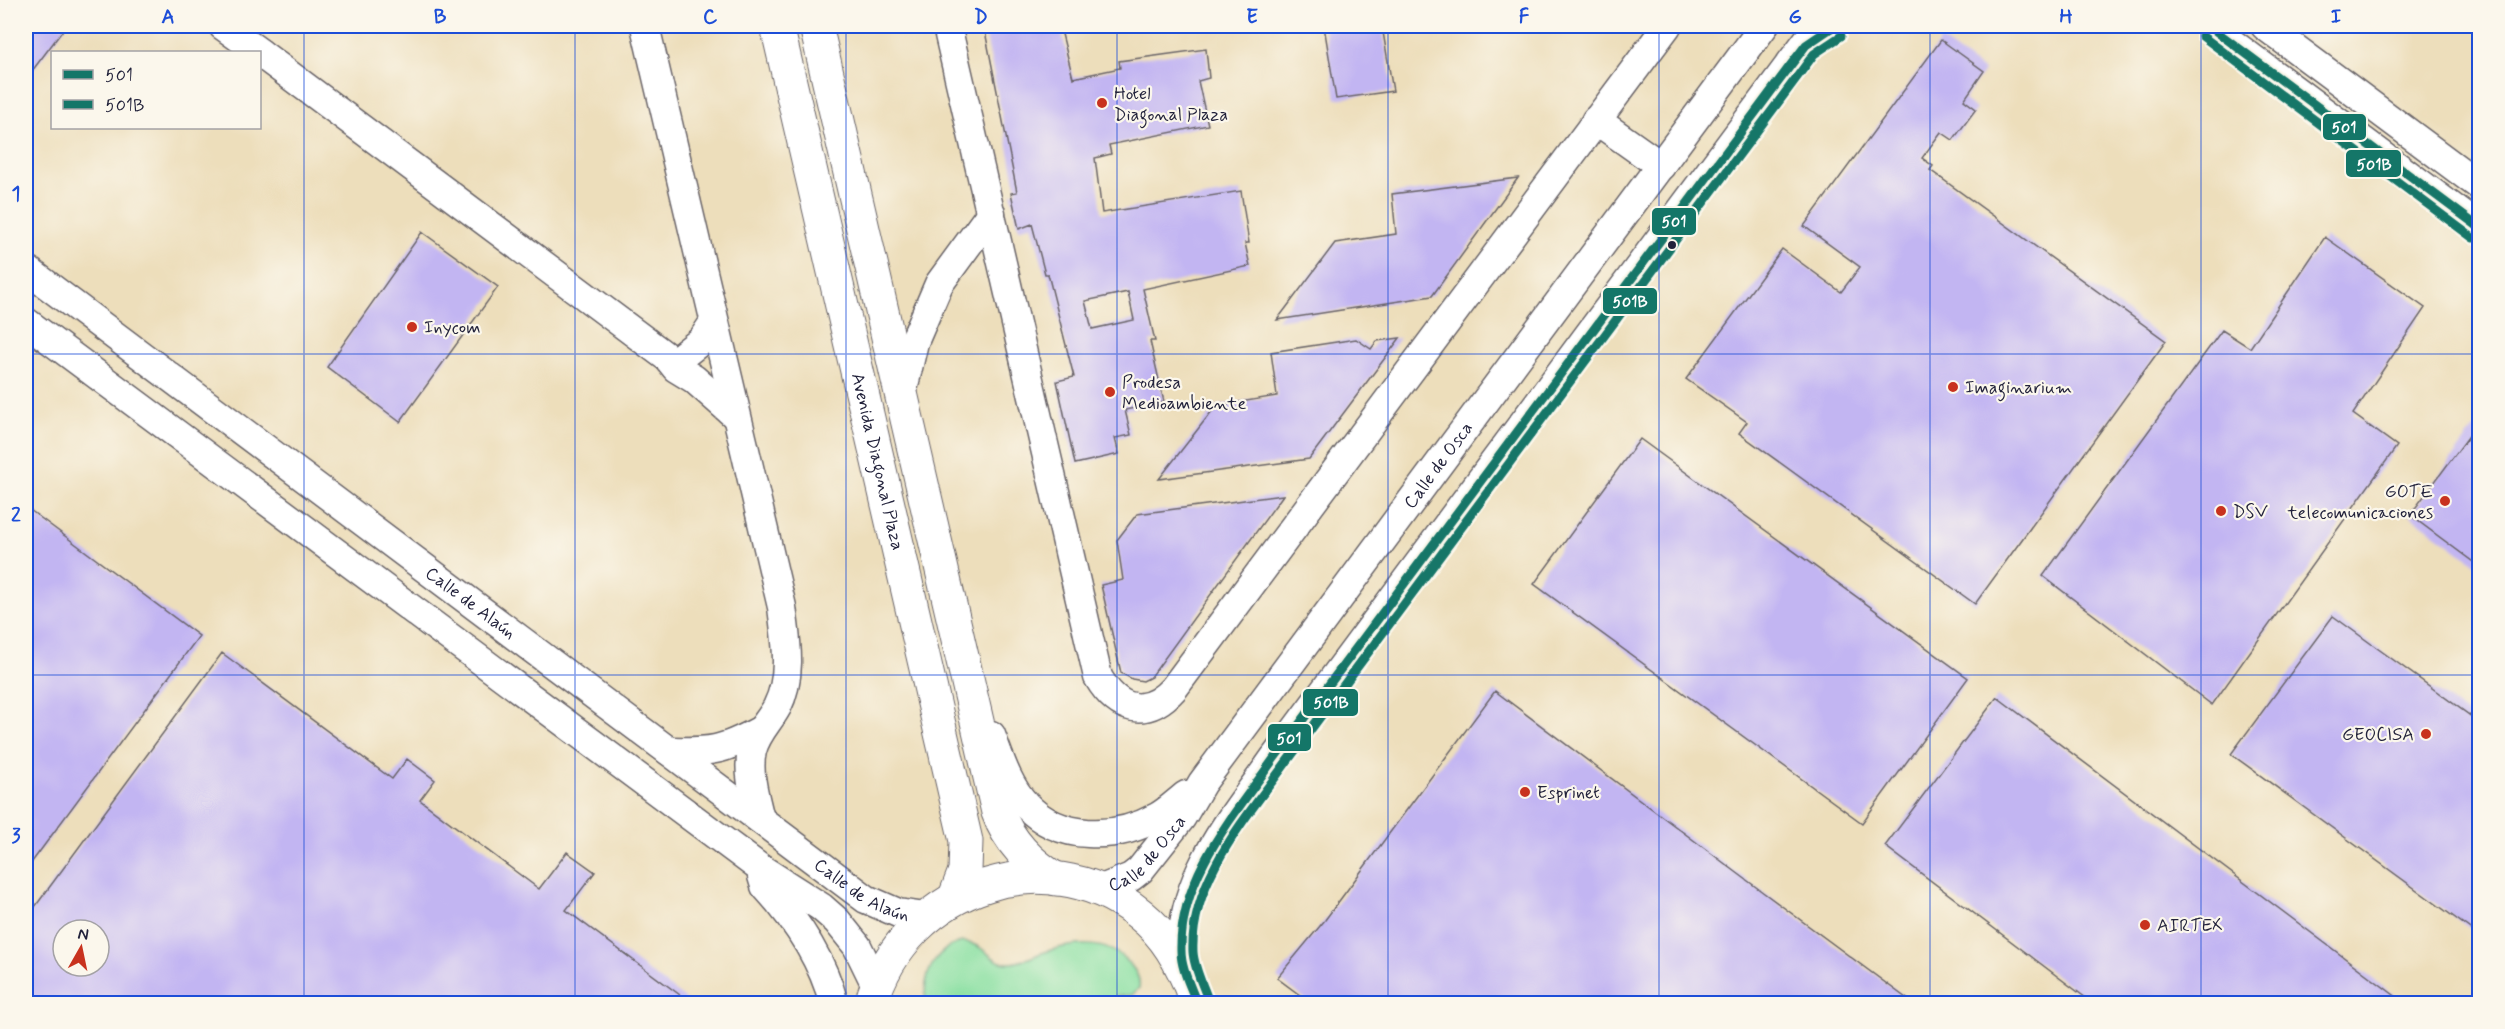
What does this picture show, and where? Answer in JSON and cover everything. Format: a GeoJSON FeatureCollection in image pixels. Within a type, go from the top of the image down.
{"type":"FeatureCollection","features":[{"type":"Feature","properties":{"kind":"main road","name":"Avenida Diagonal Plaza"},"geometry":{"type":"LineString","coordinates":[[777,26],[965,834],[966,863],[955,897]]}},
{"type":"Feature","properties":{"kind":"main road"},"geometry":{"type":"LineString","coordinates":[[816,26],[1003,825],[1038,868],[1056,879]]}},
{"type":"Feature","properties":{"kind":"main road"},"geometry":{"type":"LineString","coordinates":[[873,994],[898,946],[925,917],[955,897],[988,884],[1022,878],[1056,879],[1099,890],[1125,904],[1148,922],[1168,944],[1184,968],[1197,1004]]}},
{"type":"Feature","properties":{"kind":"street"},"geometry":{"type":"LineString","coordinates":[[223,26],[256,51]]}},
{"type":"Feature","properties":{"kind":"street"},"geometry":{"type":"LineString","coordinates":[[645,26],[782,607],[788,661],[784,682],[777,706],[759,731],[752,752],[752,780],[760,819]]}},
{"type":"Feature","properties":{"kind":"street"},"geometry":{"type":"LineString","coordinates":[[947,26],[1098,677],[1108,693],[1130,707],[1155,705],[1174,688],[1667,26]]}},
{"type":"Feature","properties":{"kind":"street","name":"Calle de Osca"},"geometry":{"type":"LineString","coordinates":[[1099,890],[1131,877],[1140,870],[1182,817],[1202,783],[1764,26]]}},
{"type":"Feature","properties":{"kind":"street"},"geometry":{"type":"LineString","coordinates":[[1184,968],[1181,950],[1189,901],[1200,869],[1213,846],[1282,748],[1812,35],[1834,26]]}},
{"type":"Feature","properties":{"kind":"street"},"geometry":{"type":"LineString","coordinates":[[2209,26],[2480,228]]}},
{"type":"Feature","properties":{"kind":"street"},"geometry":{"type":"LineString","coordinates":[[2265,26],[2480,186]]}},
{"type":"Feature","properties":{"kind":"street"},"geometry":{"type":"LineString","coordinates":[[261,54],[680,365],[736,416]]}},
{"type":"Feature","properties":{"kind":"street"},"geometry":{"type":"LineString","coordinates":[[1596,120],[1661,166]]}},
{"type":"Feature","properties":{"kind":"street"},"geometry":{"type":"LineString","coordinates":[[902,394],[914,342],[939,284],[991,213]]}},
{"type":"Feature","properties":{"kind":"street","name":"Calle de Alaún"},"geometry":{"type":"LineString","coordinates":[[26,269],[866,899],[898,913],[925,917]]}},
{"type":"Feature","properties":{"kind":"street","name":"Calle de Alaún"},"geometry":{"type":"LineString","coordinates":[[26,322],[760,868],[822,908],[837,921],[857,946],[873,994]]}},
{"type":"Feature","properties":{"kind":"street"},"geometry":{"type":"LineString","coordinates":[[680,365],[714,322]]}},
{"type":"Feature","properties":{"kind":"street"},"geometry":{"type":"LineString","coordinates":[[680,365],[724,365]]}},
{"type":"Feature","properties":{"kind":"street"},"geometry":{"type":"LineString","coordinates":[[966,667],[1011,784],[1026,805],[1044,819],[1064,829],[1093,834],[1120,831],[1159,816],[1202,783]]}},
{"type":"Feature","properties":{"kind":"street"},"geometry":{"type":"LineString","coordinates":[[669,751],[708,752],[735,744],[759,731]]}},
{"type":"Feature","properties":{"kind":"street"},"geometry":{"type":"LineString","coordinates":[[760,868],[765,886],[807,939],[825,976],[834,1004]]}},
{"type":"Feature","properties":{"kind":"green space"},"geometry":{"type":"Polygon","coordinates":[[[962,942],[970,943],[996,960],[1007,963],[1064,947],[1099,946],[1110,949],[1129,963],[1138,978],[1139,988],[1132,995],[1116,996],[1112,1003],[926,1003],[926,983],[932,965],[944,951],[962,942]]]}},
{"type":"Feature","properties":{"kind":"building"},"geometry":{"type":"Polygon","coordinates":[[[26,26],[66,26],[26,79],[26,26]]]}},
{"type":"Feature","properties":{"kind":"building"},"geometry":{"type":"Polygon","coordinates":[[[984,26],[1060,26],[1073,78],[1120,68],[1119,61],[1206,49],[1209,78],[1198,81],[1208,125],[1109,145],[1111,154],[1095,158],[1102,213],[1241,191],[1249,243],[1245,243],[1250,266],[1143,289],[1155,341],[1150,341],[1164,402],[1125,410],[1131,435],[1115,438],[1119,454],[1075,464],[1057,381],[1074,377],[1048,274],[1045,274],[1032,224],[1019,229],[1011,193],[1017,192],[984,26]],[[1128,292],[1085,301],[1092,329],[1134,320],[1128,292]]]}},
{"type":"Feature","properties":{"kind":"building"},"geometry":{"type":"Polygon","coordinates":[[[1324,26],[1382,26],[1393,91],[1336,99],[1324,26]]]}},
{"type":"Feature","properties":{"kind":"building","name":"Imaginarium"},"geometry":{"type":"Polygon","coordinates":[[[1941,40],[1984,71],[1964,100],[1976,109],[1953,140],[1941,132],[1922,158],[1933,166],[1930,170],[2166,341],[1975,604],[1739,433],[1747,422],[1686,379],[1782,249],[1841,292],[1860,267],[1804,226],[1941,40]]]}},
{"type":"Feature","properties":{"kind":"building"},"geometry":{"type":"Polygon","coordinates":[[[1518,178],[1432,296],[1277,320],[1335,243],[1396,234],[1392,194],[1518,178]]]}},
{"type":"Feature","properties":{"kind":"building","name":"Inycom"},"geometry":{"type":"Polygon","coordinates":[[[422,232],[498,287],[400,422],[327,367],[422,232]]]}},
{"type":"Feature","properties":{"kind":"building","name":"DSV"},"geometry":{"type":"Polygon","coordinates":[[[2325,237],[2425,308],[2353,414],[2397,446],[2212,705],[2043,576],[2222,330],[2250,348],[2325,237]]]}},
{"type":"Feature","properties":{"kind":"building"},"geometry":{"type":"Polygon","coordinates":[[[1400,338],[1309,459],[1159,479],[1216,406],[1277,396],[1271,352],[1356,339],[1371,349],[1377,341],[1400,338]]]}},
{"type":"Feature","properties":{"kind":"building","name":"GOTE telecomunicaciones"},"geometry":{"type":"Polygon","coordinates":[[[2480,421],[2480,567],[2410,515],[2480,421]]]}},
{"type":"Feature","properties":{"kind":"building"},"geometry":{"type":"Polygon","coordinates":[[[1640,439],[1968,678],[1862,823],[1534,584],[1640,439]]]}},
{"type":"Feature","properties":{"kind":"building"},"geometry":{"type":"Polygon","coordinates":[[[1283,495],[1151,677],[1143,681],[1132,679],[1121,673],[1101,585],[1123,580],[1117,540],[1137,514],[1283,495]]]}},
{"type":"Feature","properties":{"kind":"building"},"geometry":{"type":"Polygon","coordinates":[[[26,507],[199,636],[26,870],[26,507]]]}},
{"type":"Feature","properties":{"kind":"building"},"geometry":{"type":"Polygon","coordinates":[[[2333,616],[2480,723],[2480,936],[2231,754],[2333,616]]]}},
{"type":"Feature","properties":{"kind":"building"},"geometry":{"type":"Polygon","coordinates":[[[222,653],[392,779],[407,759],[435,780],[420,800],[539,889],[567,852],[595,872],[566,910],[692,1004],[26,1004],[26,919],[222,653]]]}},
{"type":"Feature","properties":{"kind":"building","name":"Esprinet"},"geometry":{"type":"Polygon","coordinates":[[[1495,691],[1914,1004],[1312,1004],[1277,978],[1325,920],[1495,691]]]}},
{"type":"Feature","properties":{"kind":"building","name":"AIRTEX"},"geometry":{"type":"Polygon","coordinates":[[[1997,697],[2406,1004],[2094,1004],[1885,846],[1997,697]]]}},
{"type":"Feature","properties":{"kind":"transit line","name":"501"},"geometry":{"type":"LineString","coordinates":[[1197,1004],[1181,958],[1183,924],[1189,897],[1199,872],[1227,824],[1790,66],[1806,45],[1834,26]]}},
{"type":"Feature","properties":{"kind":"transit line","name":"501"},"geometry":{"type":"LineString","coordinates":[[2209,26],[2480,228]]}},
{"type":"Feature","properties":{"kind":"transit line","name":"501B"},"geometry":{"type":"LineString","coordinates":[[1208,1000],[1194,958],[1194,926],[1211,876],[1238,828],[1814,54],[1841,36]]}},
{"type":"Feature","properties":{"kind":"transit line","name":"501B"},"geometry":{"type":"LineString","coordinates":[[2202,36],[2473,238]]}},
{"type":"Feature","properties":{"kind":"place","name":"Hotel Diagonal Plaza"},"geometry":{"type":"Point","coordinates":[1102,103]}},
{"type":"Feature","properties":{"kind":"place","name":"Inycom"},"geometry":{"type":"Point","coordinates":[412,327]}},
{"type":"Feature","properties":{"kind":"place","name":"Imaginarium"},"geometry":{"type":"Point","coordinates":[1953,387]}},
{"type":"Feature","properties":{"kind":"place","name":"Prodesa Medioambiente"},"geometry":{"type":"Point","coordinates":[1110,392]}},
{"type":"Feature","properties":{"kind":"place","name":"GOTE telecomunicaciones"},"geometry":{"type":"Point","coordinates":[2445,501]}},
{"type":"Feature","properties":{"kind":"place","name":"DSV"},"geometry":{"type":"Point","coordinates":[2221,511]}},
{"type":"Feature","properties":{"kind":"place","name":"GEOCISA"},"geometry":{"type":"Point","coordinates":[2426,734]}},
{"type":"Feature","properties":{"kind":"place","name":"Esprinet"},"geometry":{"type":"Point","coordinates":[1525,792]}},
{"type":"Feature","properties":{"kind":"place","name":"AIRTEX"},"geometry":{"type":"Point","coordinates":[2145,925]}}]}
